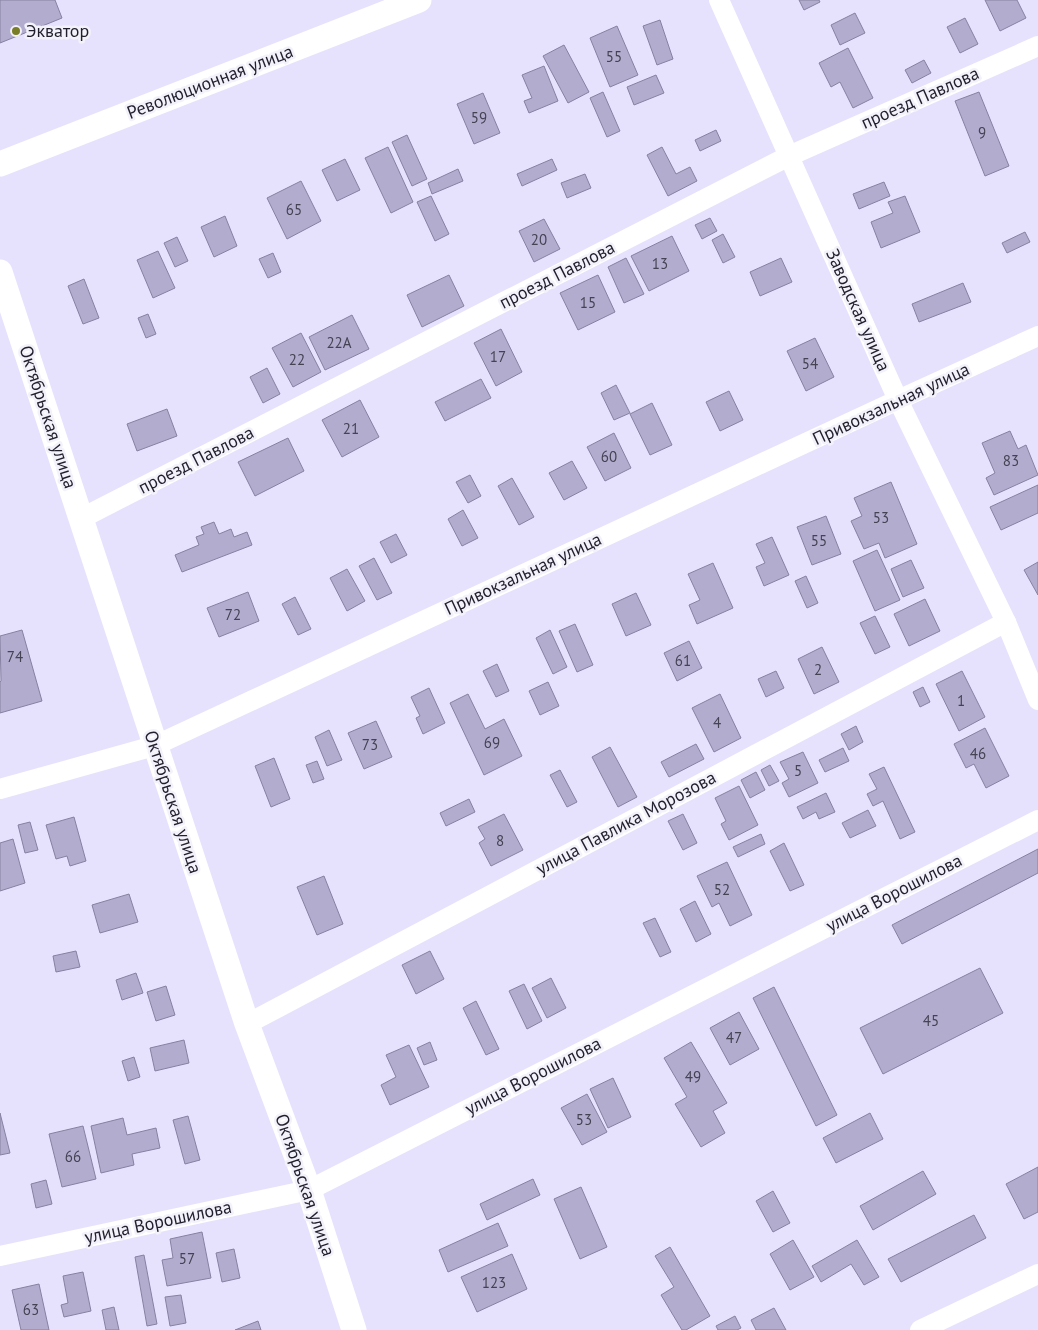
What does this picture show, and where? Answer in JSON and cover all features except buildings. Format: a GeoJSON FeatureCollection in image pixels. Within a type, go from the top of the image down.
{"type":"FeatureCollection","features":[{"type":"Feature","properties":{"kind":"street","name":"Революционная улица"},"geometry":{"type":"LineString","coordinates":[[0,164],[419,0]]}},
{"type":"Feature","properties":{"kind":"street","name":"Заводская улица"},"geometry":{"type":"LineString","coordinates":[[719,0],[898,400],[1006,622],[1038,700]]}},
{"type":"Feature","properties":{"kind":"street","name":"проезд Павлова"},"geometry":{"type":"LineString","coordinates":[[82,518],[789,156],[1038,46]]}},
{"type":"Feature","properties":{"kind":"street","name":"Октябрьская улица"},"geometry":{"type":"LineString","coordinates":[[0,272],[82,518],[154,746],[247,1024],[309,1190],[354,1330]]}},
{"type":"Feature","properties":{"kind":"street","name":"Привокзальная улица"},"geometry":{"type":"LineString","coordinates":[[0,789],[154,746],[1038,336]]}},
{"type":"Feature","properties":{"kind":"street","name":"улица Павлика Морозова"},"geometry":{"type":"LineString","coordinates":[[247,1024],[1006,622]]}},
{"type":"Feature","properties":{"kind":"street","name":"улица Ворошилова"},"geometry":{"type":"LineString","coordinates":[[0,1256],[309,1190],[1038,820]]}},
{"type":"Feature","properties":{"kind":"street"},"geometry":{"type":"LineString","coordinates":[[920,1330],[1038,1274]]}},
{"type":"Feature","properties":{"kind":"place","name":"Экватор"},"geometry":{"type":"Point","coordinates":[16,31]}}]}
